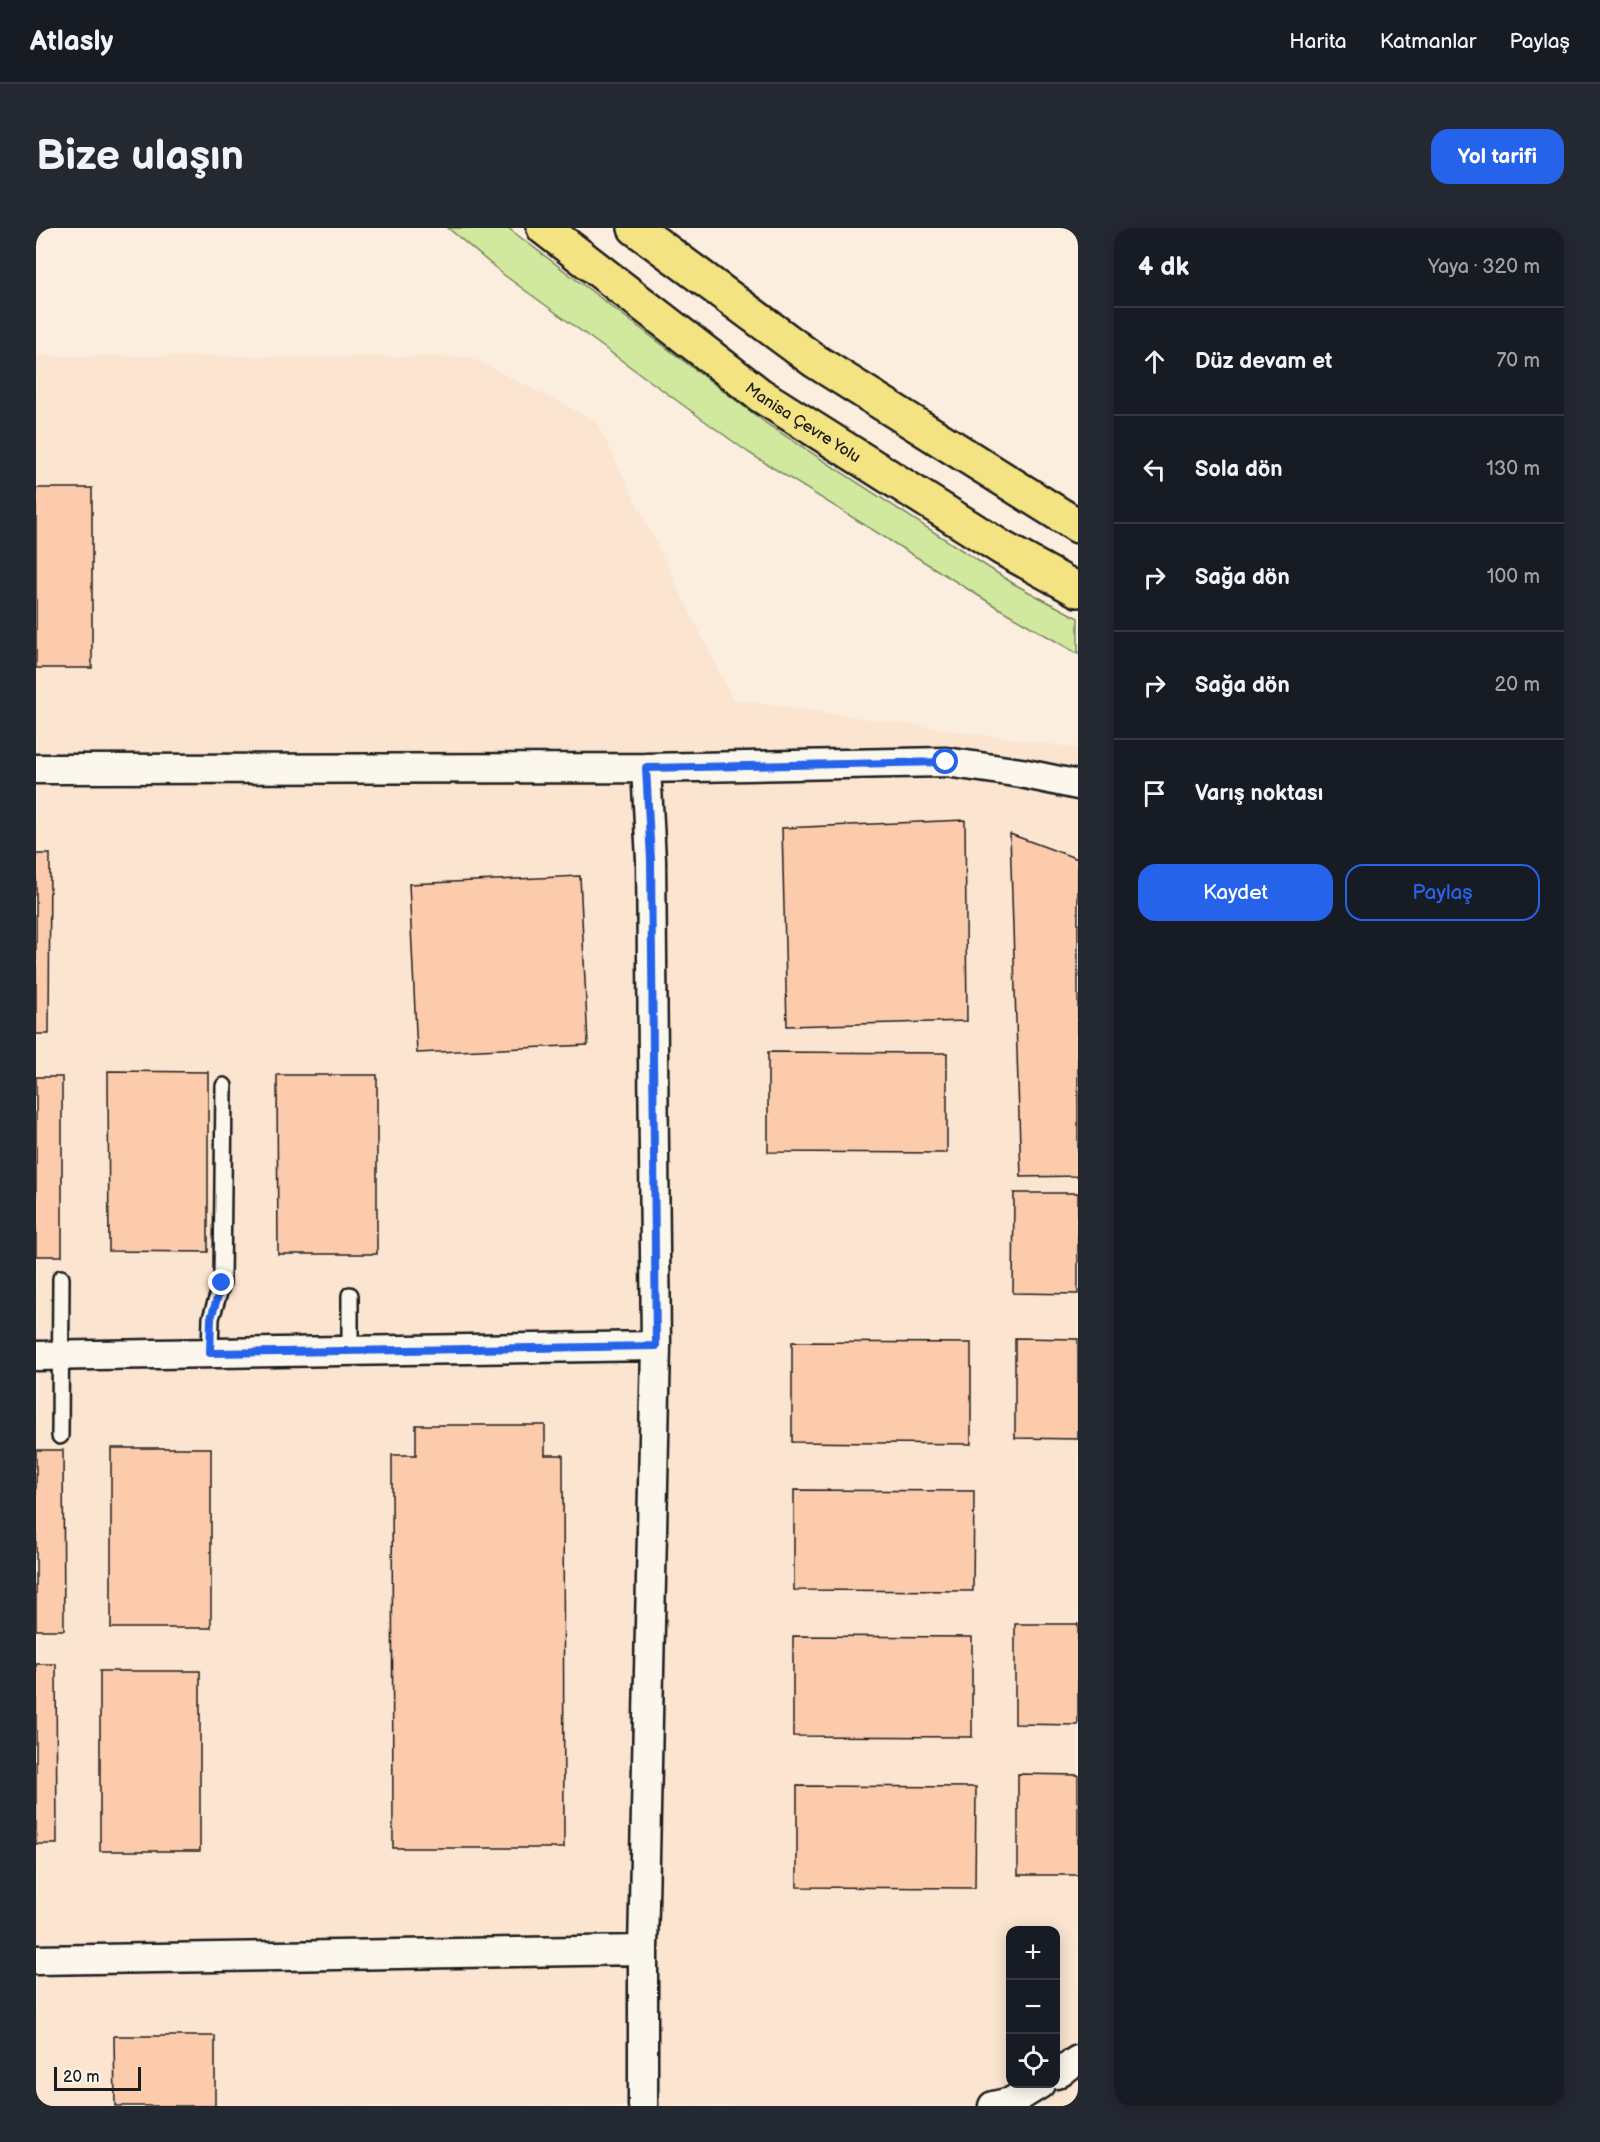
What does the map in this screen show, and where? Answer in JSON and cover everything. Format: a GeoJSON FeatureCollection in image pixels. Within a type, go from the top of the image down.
{"type":"FeatureCollection","features":[{"type":"Feature","properties":{"kind":"highway","name":"Manisa Çevre Yolu"},"geometry":{"type":"LineString","coordinates":[[544,228],[760,395],[1002,548],[1078,590]]}},
{"type":"Feature","properties":{"kind":"highway"},"geometry":{"type":"LineString","coordinates":[[635,228],[815,361],[1078,526]]}},
{"type":"Feature","properties":{"kind":"street"},"geometry":{"type":"LineString","coordinates":[[36,769],[646,768],[946,762],[1021,773],[1078,785]]}},
{"type":"Feature","properties":{"kind":"street"},"geometry":{"type":"LineString","coordinates":[[643,2106],[643,1950],[656,1346],[651,860],[646,768]]}},
{"type":"Feature","properties":{"kind":"street"},"geometry":{"type":"LineString","coordinates":[[49,1356],[656,1346]]}},
{"type":"Feature","properties":{"kind":"street"},"geometry":{"type":"LineString","coordinates":[[36,1960],[643,1950]]}},
{"type":"Feature","properties":{"kind":"street"},"geometry":{"type":"LineString","coordinates":[[1060,2071],[1078,2060]]}},
{"type":"Feature","properties":{"kind":"street"},"geometry":{"type":"LineString","coordinates":[[993,2106],[1011,2102],[1034,2088]]}},
{"type":"Feature","properties":{"kind":"lane"},"geometry":{"type":"LineString","coordinates":[[210,1353],[211,1318],[222,1283],[224,1086]]}},
{"type":"Feature","properties":{"kind":"lane"},"geometry":{"type":"LineString","coordinates":[[60,1436],[49,1356],[61,1278]]}},
{"type":"Feature","properties":{"kind":"lane"},"geometry":{"type":"LineString","coordinates":[[350,1295],[350,1351]]}},
{"type":"Feature","properties":{"kind":"shaded area"},"geometry":{"type":"Polygon","coordinates":[[[36,356],[470,357],[596,421],[733,700],[1078,748],[1078,2106],[36,2106],[36,356]]]}},
{"type":"Feature","properties":{"kind":"green space"},"geometry":{"type":"Polygon","coordinates":[[[448,228],[508,228],[767,424],[1014,584],[1078,618],[1078,654],[995,606],[749,453],[504,275],[448,228]]]}},
{"type":"Feature","properties":{"kind":"building"},"geometry":{"type":"Polygon","coordinates":[[[36,488],[92,488],[92,668],[36,668],[36,488]]]}},
{"type":"Feature","properties":{"kind":"building"},"geometry":{"type":"Polygon","coordinates":[[[965,820],[967,1021],[787,1026],[782,828],[965,820]]]}},
{"type":"Feature","properties":{"kind":"building"},"geometry":{"type":"Polygon","coordinates":[[[1010,834],[1078,859],[1078,1176],[1021,1177],[1010,834]]]}},
{"type":"Feature","properties":{"kind":"building"},"geometry":{"type":"Polygon","coordinates":[[[36,854],[50,854],[49,1034],[36,1034],[36,854]]]}},
{"type":"Feature","properties":{"kind":"building"},"geometry":{"type":"Polygon","coordinates":[[[580,876],[588,1045],[417,1053],[409,884],[580,876]]]}},
{"type":"Feature","properties":{"kind":"building"},"geometry":{"type":"Polygon","coordinates":[[[768,1052],[947,1053],[947,1153],[768,1152],[768,1052]]]}},
{"type":"Feature","properties":{"kind":"building"},"geometry":{"type":"Polygon","coordinates":[[[108,1071],[208,1072],[208,1252],[109,1251],[108,1071]]]}},
{"type":"Feature","properties":{"kind":"building"},"geometry":{"type":"Polygon","coordinates":[[[277,1075],[377,1075],[377,1254],[278,1254],[277,1075]]]}},
{"type":"Feature","properties":{"kind":"building"},"geometry":{"type":"Polygon","coordinates":[[[36,1077],[62,1077],[62,1256],[36,1256],[36,1077]]]}},
{"type":"Feature","properties":{"kind":"building"},"geometry":{"type":"Polygon","coordinates":[[[1014,1193],[1078,1193],[1078,1294],[1013,1293],[1014,1193]]]}},
{"type":"Feature","properties":{"kind":"building"},"geometry":{"type":"Polygon","coordinates":[[[1015,1338],[1078,1339],[1078,1439],[1015,1438],[1015,1338]]]}},
{"type":"Feature","properties":{"kind":"building"},"geometry":{"type":"Polygon","coordinates":[[[792,1342],[971,1343],[971,1444],[792,1442],[792,1342]]]}},
{"type":"Feature","properties":{"kind":"building"},"geometry":{"type":"Polygon","coordinates":[[[416,1425],[545,1425],[545,1455],[563,1455],[564,1848],[393,1848],[392,1455],[416,1455],[416,1425]]]}},
{"type":"Feature","properties":{"kind":"building"},"geometry":{"type":"Polygon","coordinates":[[[111,1448],[211,1448],[211,1628],[111,1628],[111,1448]]]}},
{"type":"Feature","properties":{"kind":"building"},"geometry":{"type":"Polygon","coordinates":[[[36,1450],[63,1450],[64,1630],[36,1630],[36,1450]]]}},
{"type":"Feature","properties":{"kind":"building"},"geometry":{"type":"Polygon","coordinates":[[[794,1490],[974,1491],[973,1591],[794,1590],[794,1490]]]}},
{"type":"Feature","properties":{"kind":"building"},"geometry":{"type":"Polygon","coordinates":[[[1015,1624],[1078,1624],[1078,1725],[1015,1724],[1015,1624]]]}},
{"type":"Feature","properties":{"kind":"building"},"geometry":{"type":"Polygon","coordinates":[[[793,1636],[972,1637],[972,1737],[793,1736],[793,1636]]]}},
{"type":"Feature","properties":{"kind":"building"},"geometry":{"type":"Polygon","coordinates":[[[36,1664],[56,1664],[57,1844],[36,1844],[36,1664]]]}},
{"type":"Feature","properties":{"kind":"building"},"geometry":{"type":"Polygon","coordinates":[[[100,1671],[200,1671],[200,1851],[100,1851],[100,1671]]]}},
{"type":"Feature","properties":{"kind":"building"},"geometry":{"type":"Polygon","coordinates":[[[1018,1774],[1078,1775],[1078,1875],[1018,1875],[1018,1774]]]}},
{"type":"Feature","properties":{"kind":"building"},"geometry":{"type":"Polygon","coordinates":[[[797,1786],[976,1787],[975,1888],[797,1887],[797,1786]]]}},
{"type":"Feature","properties":{"kind":"building"},"geometry":{"type":"Polygon","coordinates":[[[114,2036],[215,2036],[215,2106],[115,2106],[114,2036]]]}},
{"type":"Feature","properties":{"kind":"route"},"geometry":{"type":"LineString","coordinates":[[222,1283],[211,1318],[210,1353],[656,1346],[651,860],[646,768],[946,762]]}}]}
